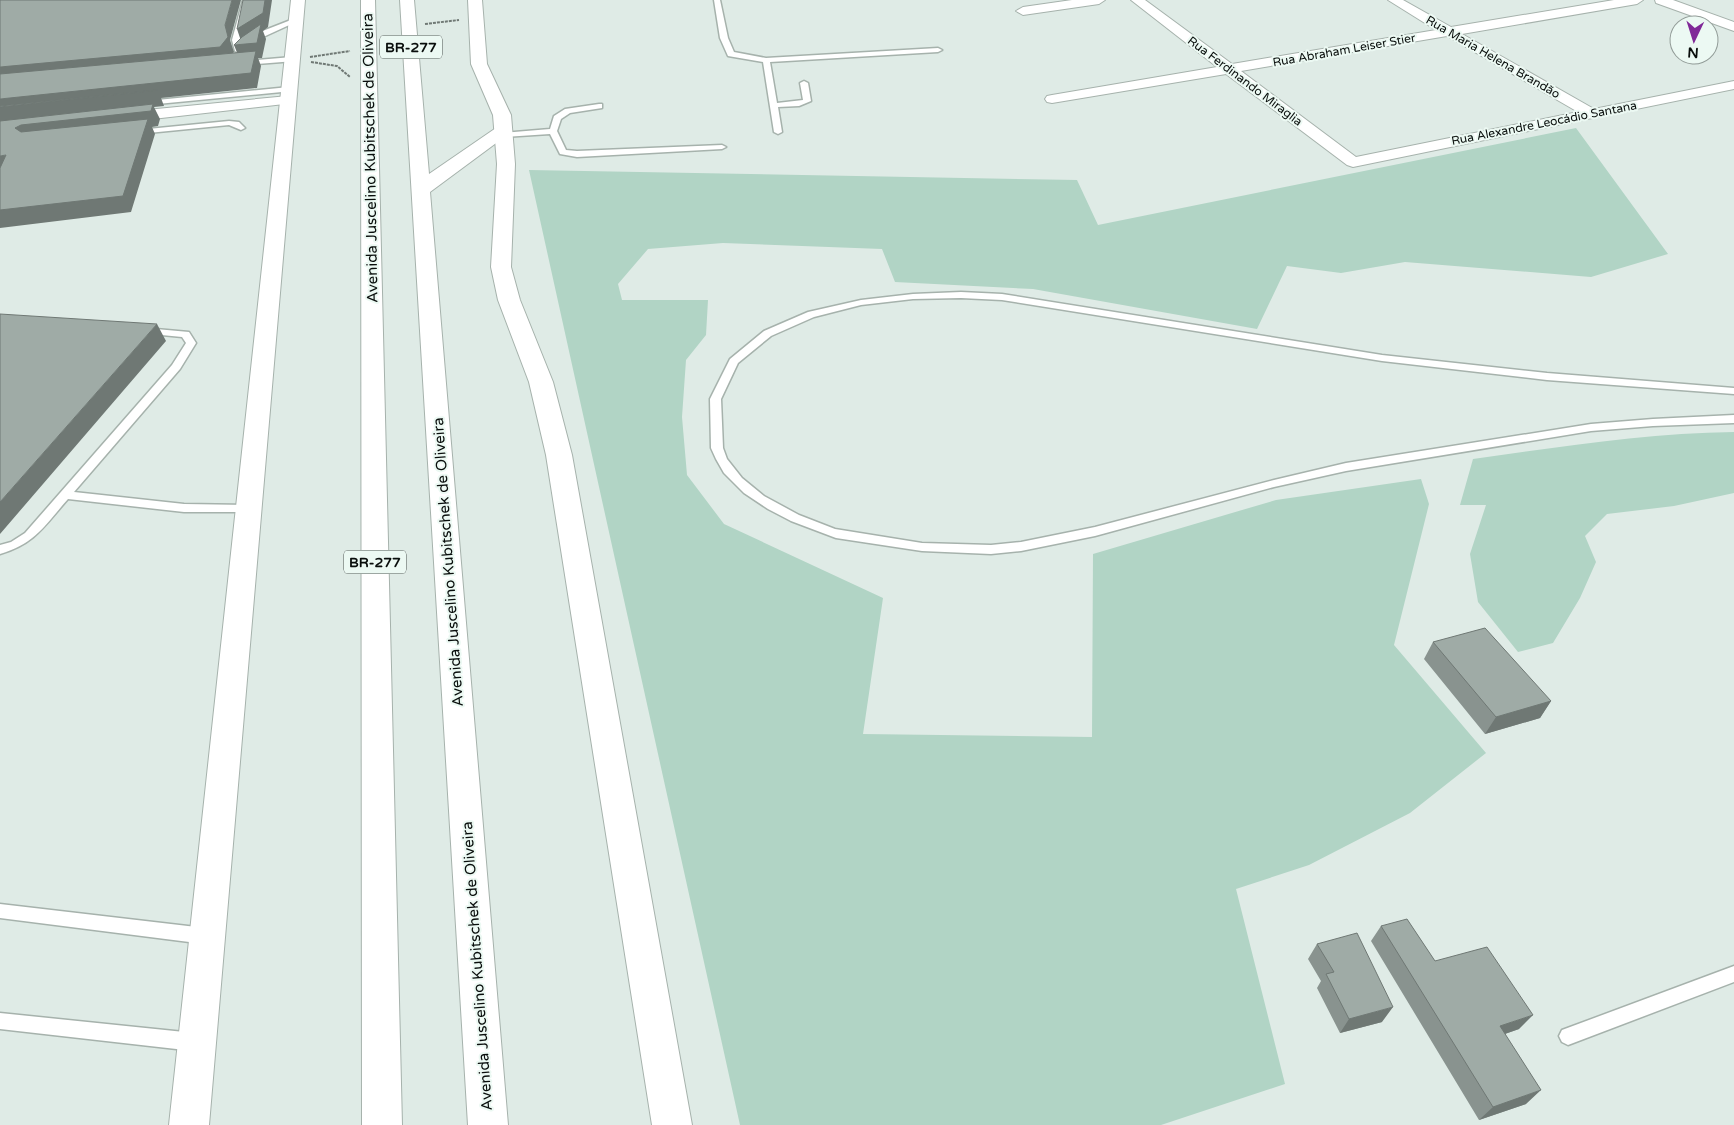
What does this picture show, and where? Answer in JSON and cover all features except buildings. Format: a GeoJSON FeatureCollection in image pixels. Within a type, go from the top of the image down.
{"type":"FeatureCollection","features":[{"type":"Feature","properties":{"kind":"main road","name":"Avenida Juscelino Kubitschek de Oliveira"},"geometry":{"type":"LineString","coordinates":[[368,0],[382,1125]]}},
{"type":"Feature","properties":{"kind":"main road","name":"Avenida Juscelino Kubitschek de Oliveira"},"geometry":{"type":"LineString","coordinates":[[407,0],[488,1125]]}},
{"type":"Feature","properties":{"kind":"main road"},"geometry":{"type":"LineString","coordinates":[[476,9],[479,64],[502,115],[506,164],[501,267],[509,300],[541,382],[559,455],[672,1125]]}},
{"type":"Feature","properties":{"kind":"main road"},"geometry":{"type":"LineString","coordinates":[[189,1125],[297,10]]}},
{"type":"Feature","properties":{"kind":"main road"},"geometry":{"type":"LineString","coordinates":[[421,190],[442,172],[502,133]]}},
{"type":"Feature","properties":{"kind":"street"},"geometry":{"type":"LineString","coordinates":[[1023,11],[1099,0]]}},
{"type":"Feature","properties":{"kind":"street","name":"Rua Ferdinando Miraglia"},"geometry":{"type":"LineString","coordinates":[[1137,0],[1353,162]]}},
{"type":"Feature","properties":{"kind":"street","name":"Rua Maria Helena Brandão"},"geometry":{"type":"LineString","coordinates":[[1394,0],[1592,114]]}},
{"type":"Feature","properties":{"kind":"street","name":"Rua Abraham Leiser Stier"},"geometry":{"type":"LineString","coordinates":[[1052,100],[1636,0]]}},
{"type":"Feature","properties":{"kind":"street"},"geometry":{"type":"LineString","coordinates":[[1661,0],[1734,27]]}},
{"type":"Feature","properties":{"kind":"street","name":"Rua Alexandre Leocádio Santana"},"geometry":{"type":"LineString","coordinates":[[1353,162],[1734,85]]}},
{"type":"Feature","properties":{"kind":"street"},"geometry":{"type":"LineString","coordinates":[[107,119],[166,113],[289,95]]}},
{"type":"Feature","properties":{"kind":"lane"},"geometry":{"type":"LineString","coordinates":[[240,51],[236,40],[246,0]]}},
{"type":"Feature","properties":{"kind":"lane"},"geometry":{"type":"LineString","coordinates":[[717,0],[724,38],[731,54],[766,60],[938,50]]}},
{"type":"Feature","properties":{"kind":"lane"},"geometry":{"type":"LineString","coordinates":[[292,59],[236,61],[240,51],[258,36],[297,10]]}},
{"type":"Feature","properties":{"kind":"lane"},"geometry":{"type":"LineString","coordinates":[[766,60],[778,132]]}},
{"type":"Feature","properties":{"kind":"lane"},"geometry":{"type":"LineString","coordinates":[[774,105],[799,104],[807,100],[804,83]]}},
{"type":"Feature","properties":{"kind":"lane"},"geometry":{"type":"LineString","coordinates":[[138,104],[289,95]]}},
{"type":"Feature","properties":{"kind":"lane"},"geometry":{"type":"LineString","coordinates":[[599,106],[568,111],[557,118],[553,131],[563,152],[577,154],[722,147]]}},
{"type":"Feature","properties":{"kind":"lane"},"geometry":{"type":"LineString","coordinates":[[161,130],[166,113]]}},
{"type":"Feature","properties":{"kind":"lane"},"geometry":{"type":"LineString","coordinates":[[133,133],[229,123],[236,124],[241,128]]}},
{"type":"Feature","properties":{"kind":"lane"},"geometry":{"type":"LineString","coordinates":[[502,133],[553,131]]}},
{"type":"Feature","properties":{"kind":"lane"},"geometry":{"type":"LineString","coordinates":[[1734,391],[1550,378],[1435,365],[1336,352],[1002,297],[962,293],[922,294],[873,299],[821,311],[786,323],[752,344],[728,368],[724,375],[715,396],[714,426],[718,452],[734,478],[775,509],[838,535],[908,547],[1009,548],[1097,532],[1201,503],[1342,468],[1604,426],[1734,419]]}},
{"type":"Feature","properties":{"kind":"lane"},"geometry":{"type":"LineString","coordinates":[[0,550],[16,545],[29,536],[176,367],[191,343],[185,334],[129,330]]}},
{"type":"Feature","properties":{"kind":"lane"},"geometry":{"type":"LineString","coordinates":[[66,495],[184,508],[248,509]]}},
{"type":"Feature","properties":{"kind":"lane"},"geometry":{"type":"LineString","coordinates":[[0,911],[207,936]]}},
{"type":"Feature","properties":{"kind":"lane"},"geometry":{"type":"LineString","coordinates":[[1568,1036],[1734,974]]}},
{"type":"Feature","properties":{"kind":"lane"},"geometry":{"type":"LineString","coordinates":[[0,1021],[197,1042]]}},
{"type":"Feature","properties":{"kind":"path"},"geometry":{"type":"LineString","coordinates":[[409,26],[476,9]]}},
{"type":"Feature","properties":{"kind":"path"},"geometry":{"type":"LineString","coordinates":[[292,59],[369,48]]}},
{"type":"Feature","properties":{"kind":"path"},"geometry":{"type":"LineString","coordinates":[[292,59],[337,66],[369,94]]}},
{"type":"Feature","properties":{"kind":"green space"},"geometry":{"type":"Polygon","coordinates":[[[1576,128],[1668,254],[1591,277],[1405,262],[1341,273],[1287,266],[1257,329],[1033,289],[895,282],[882,249],[723,243],[648,249],[618,284],[622,300],[708,300],[706,335],[686,360],[682,417],[687,475],[724,524],[883,598],[863,734],[1092,737],[1093,554],[1276,500],[1421,479],[1429,504],[1394,645],[1486,753],[1410,813],[1309,865],[1236,889],[1285,1084],[1161,1125],[740,1125],[529,170],[1077,180],[1098,225],[1576,128]]]}},
{"type":"Feature","properties":{"kind":"green space"},"geometry":{"type":"Polygon","coordinates":[[[1734,432],[1734,493],[1674,506],[1607,514],[1585,536],[1596,562],[1580,598],[1553,643],[1518,652],[1478,602],[1470,554],[1486,505],[1460,505],[1473,459],[1636,438],[1734,432]]]}}]}
